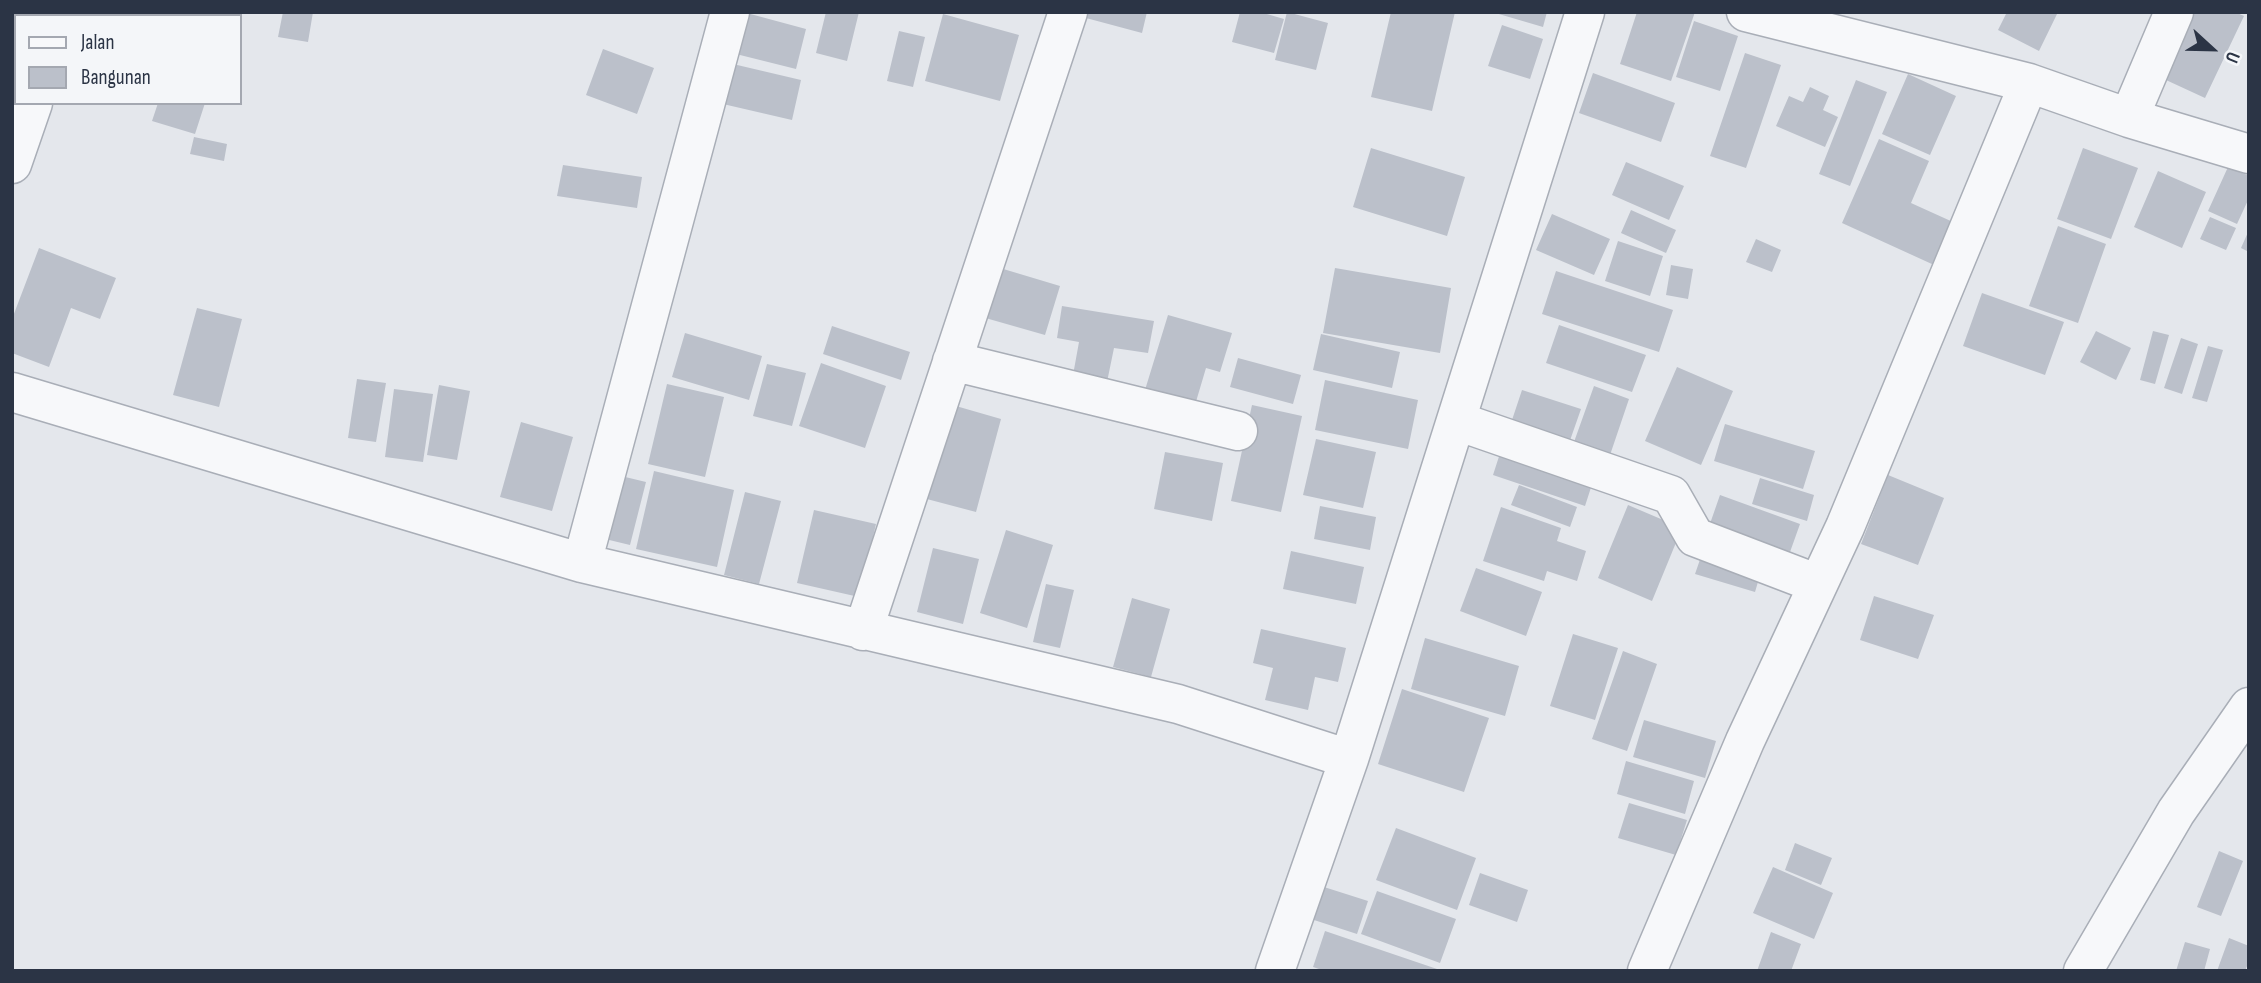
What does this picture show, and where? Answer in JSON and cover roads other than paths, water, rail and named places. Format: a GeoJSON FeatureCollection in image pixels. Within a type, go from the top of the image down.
{"type":"FeatureCollection","features":[{"type":"Feature","properties":{"kind":"street"},"geometry":{"type":"LineString","coordinates":[[582,563],[730,12]]}},
{"type":"Feature","properties":{"kind":"street"},"geometry":{"type":"LineString","coordinates":[[863,631],[1068,12]]}},
{"type":"Feature","properties":{"kind":"street"},"geometry":{"type":"LineString","coordinates":[[1275,971],[1349,759],[1585,12]]}},
{"type":"Feature","properties":{"kind":"street"},"geometry":{"type":"LineString","coordinates":[[1746,12],[2029,83],[2129,118],[2249,154]]}},
{"type":"Feature","properties":{"kind":"street"},"geometry":{"type":"LineString","coordinates":[[2129,118],[2174,12]]}},
{"type":"Feature","properties":{"kind":"street"},"geometry":{"type":"LineString","coordinates":[[1647,971],[1745,741],[1845,527],[2029,83]]}},
{"type":"Feature","properties":{"kind":"street"},"geometry":{"type":"LineString","coordinates":[[12,164],[32,105]]}},
{"type":"Feature","properties":{"kind":"street"},"geometry":{"type":"LineString","coordinates":[[952,361],[1238,431]]}},
{"type":"Feature","properties":{"kind":"street"},"geometry":{"type":"LineString","coordinates":[[12,391],[582,563],[1178,704],[1349,759]]}},
{"type":"Feature","properties":{"kind":"street"},"geometry":{"type":"LineString","coordinates":[[1457,421],[1671,495],[1695,537],[1818,584]]}},
{"type":"Feature","properties":{"kind":"street"},"geometry":{"type":"LineString","coordinates":[[2083,971],[2176,811],[2249,707]]}}]}
